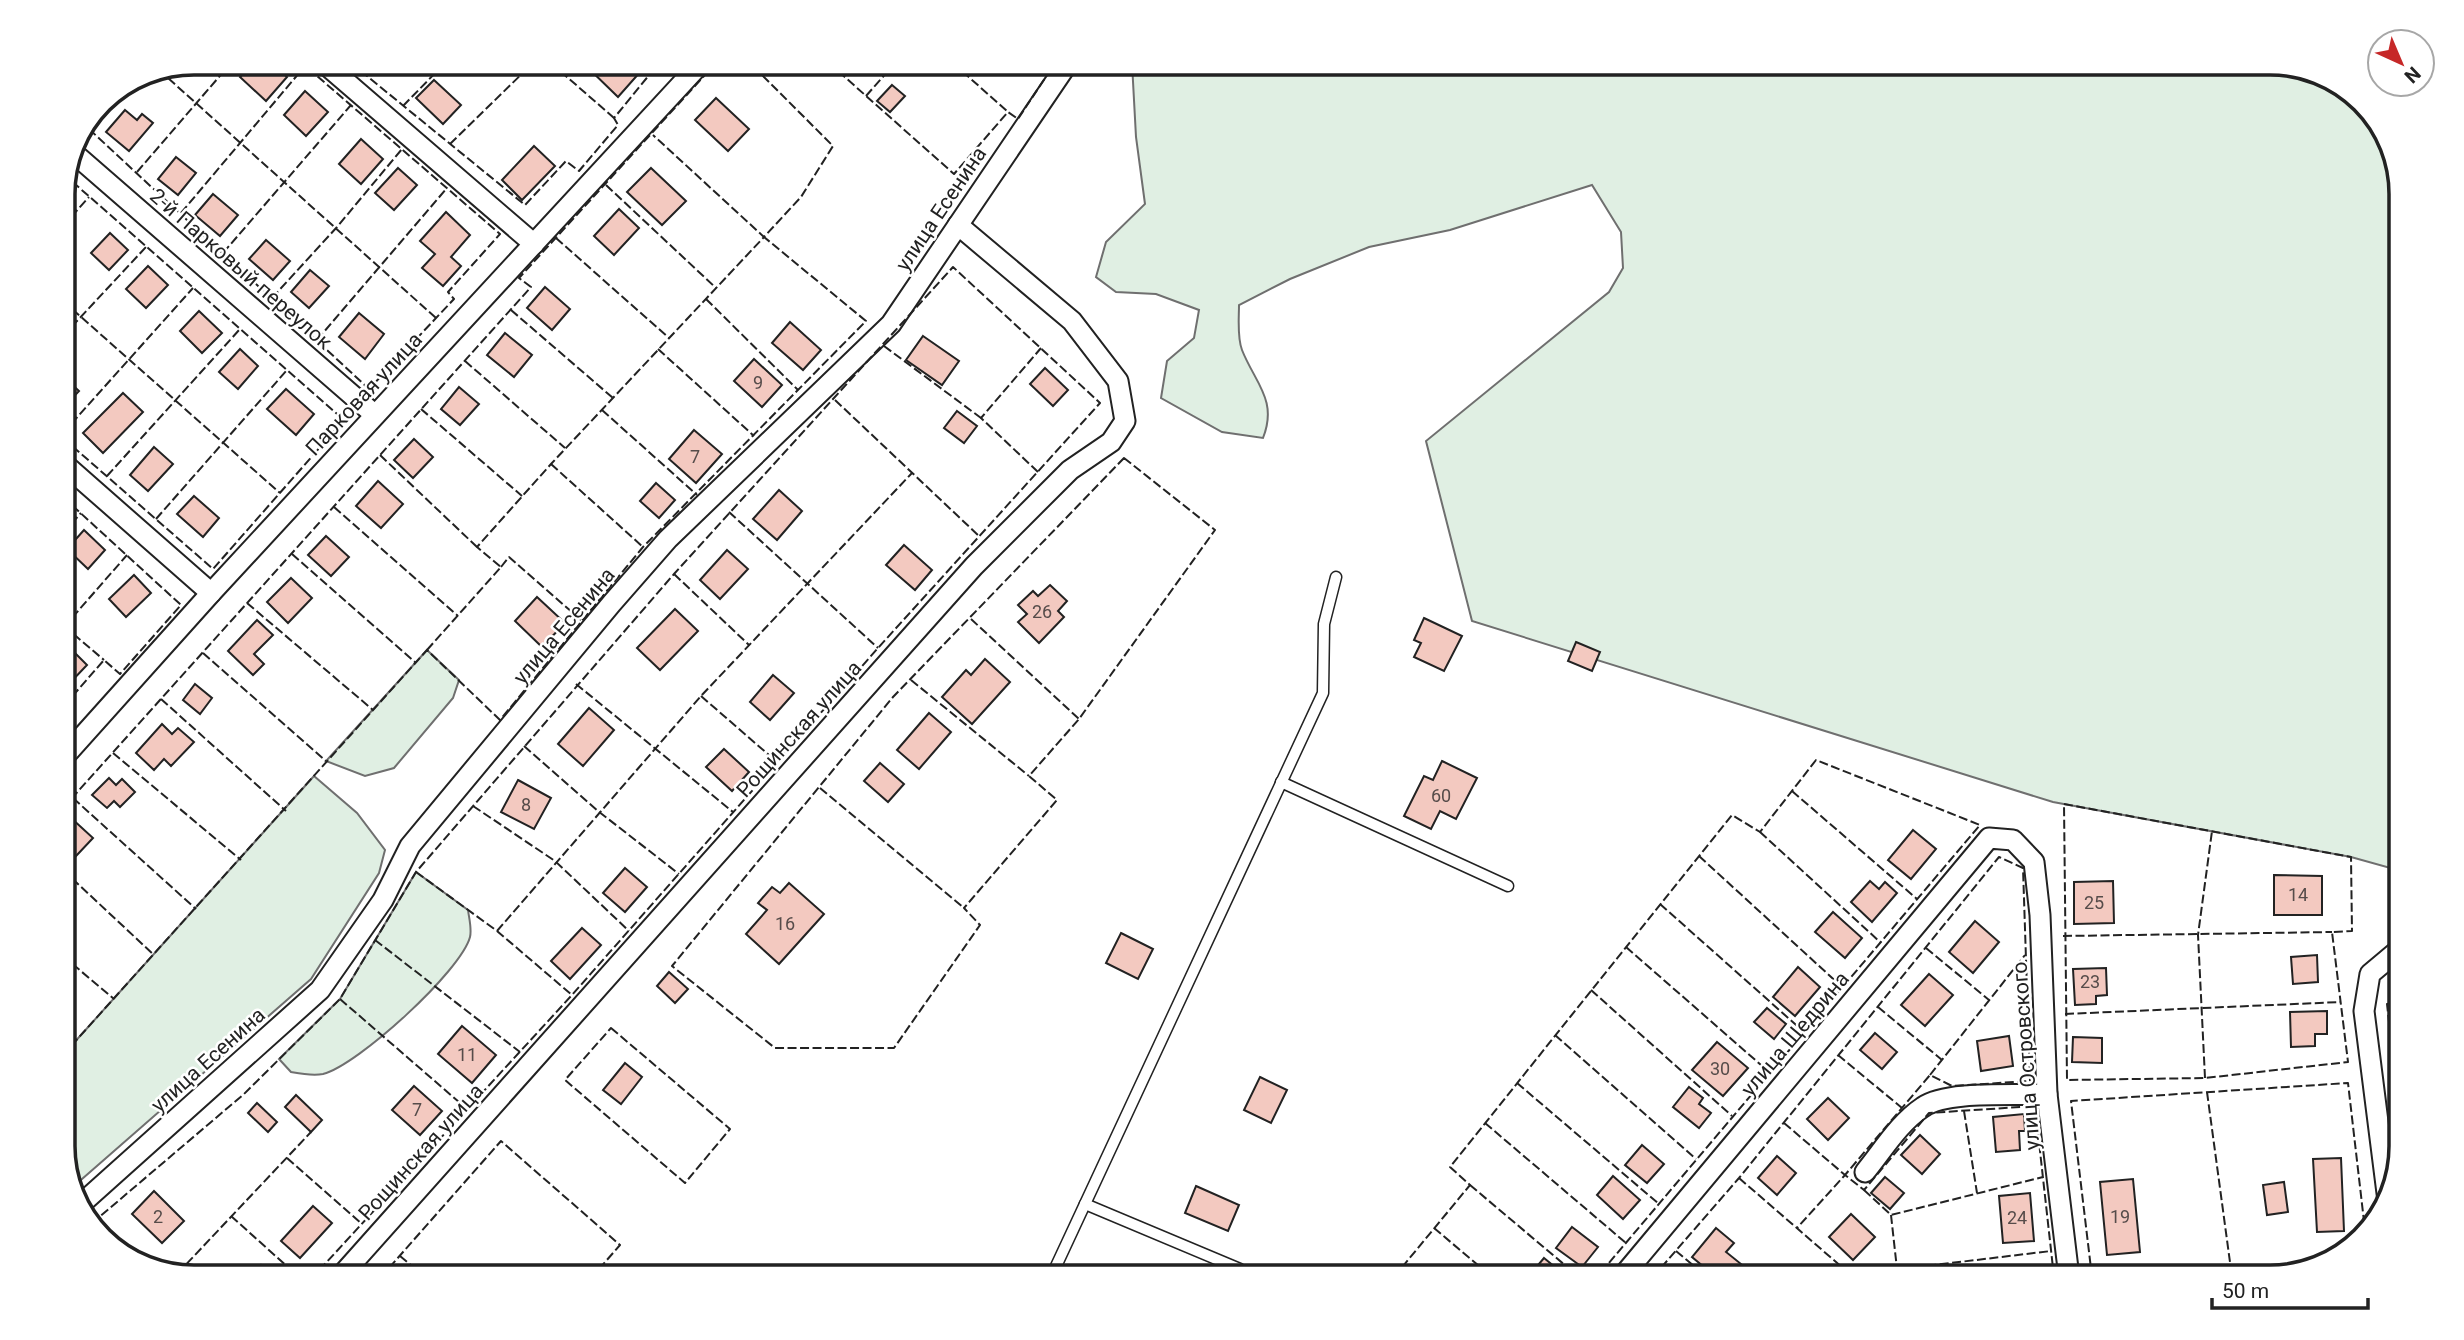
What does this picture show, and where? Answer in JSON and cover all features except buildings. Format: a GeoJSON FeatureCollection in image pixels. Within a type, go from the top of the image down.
{"type":"FeatureCollection","features":[{"type":"Feature","properties":{"kind":"street"},"geometry":{"type":"LineString","coordinates":[[338,75],[534,244]]}},
{"type":"Feature","properties":{"kind":"street","name":"Парковая улица"},"geometry":{"type":"LineString","coordinates":[[76,744],[211,593],[690,75]]}},
{"type":"Feature","properties":{"kind":"street","name":"улица Есенина"},"geometry":{"type":"LineString","coordinates":[[88,1198],[320,990],[383,900],[410,846],[612,603],[668,539],[891,324],[1060,75]]}},
{"type":"Feature","properties":{"kind":"street","name":"2-й Парковый переулок"},"geometry":{"type":"LineString","coordinates":[[80,159],[375,415]]}},
{"type":"Feature","properties":{"kind":"street","name":"Рощинская улица"},"geometry":{"type":"LineString","coordinates":[[351,1265],[974,566],[1070,470],[1111,442],[1125,421],[1118,381],[1072,321],[958,225]]}},
{"type":"Feature","properties":{"kind":"street"},"geometry":{"type":"LineString","coordinates":[[76,474],[211,593]]}},
{"type":"Feature","properties":{"kind":"street","name":"улица Щедрина"},"geometry":{"type":"LineString","coordinates":[[1632,1265],[1989,838],[2012,840]]}},
{"type":"Feature","properties":{"kind":"street","name":"улица Островского"},"geometry":{"type":"LineString","coordinates":[[2012,840],[2034,862],[2040,915],[2047,1094],[2068,1265]]}},
{"type":"Feature","properties":{"kind":"street"},"geometry":{"type":"LineString","coordinates":[[2385,1174],[2364,1011],[2371,974],[2389,959]]}},
{"type":"Feature","properties":{"kind":"street"},"geometry":{"type":"LineString","coordinates":[[1865,1172],[1906,1120],[1926,1104],[1949,1098],[2047,1094]]}},
{"type":"Feature","properties":{"kind":"lane"},"geometry":{"type":"LineString","coordinates":[[1057,1265],[1323,693],[1324,624],[1336,577]]}},
{"type":"Feature","properties":{"kind":"lane"},"geometry":{"type":"LineString","coordinates":[[1281,782],[1508,886]]}},
{"type":"Feature","properties":{"kind":"lane"},"geometry":{"type":"LineString","coordinates":[[1086,1204],[1231,1265]]}},
{"type":"Feature","properties":{"kind":"green space"},"geometry":{"type":"Polygon","coordinates":[[[1133,75],[2270,75],[2301,79],[2336,95],[2369,128],[2382,156],[2388,186],[2389,868],[2351,857],[2053,802],[1472,621],[1426,441],[1609,292],[1623,268],[1621,232],[1592,185],[1450,230],[1369,247],[1290,279],[1239,305],[1240,345],[1263,392],[1268,413],[1263,438],[1222,432],[1161,398],[1167,361],[1194,338],[1199,310],[1156,294],[1116,292],[1096,277],[1106,242],[1145,204],[1136,137],[1133,75]]]}},
{"type":"Feature","properties":{"kind":"green space"},"geometry":{"type":"Polygon","coordinates":[[[427,650],[459,680],[453,698],[394,768],[365,776],[326,761],[427,650]]]}},
{"type":"Feature","properties":{"kind":"green space"},"geometry":{"type":"Polygon","coordinates":[[[314,776],[357,813],[385,850],[379,873],[311,979],[81,1180],[76,1154],[76,1041],[314,776]]]}},
{"type":"Feature","properties":{"kind":"green space"},"geometry":{"type":"Polygon","coordinates":[[[416,872],[468,910],[471,934],[463,952],[429,993],[383,1036],[359,1054],[323,1074],[291,1072],[279,1059],[340,999],[416,872]]]}},
{"type":"Feature","properties":{"kind":"fence"},"geometry":{"type":"LineString","coordinates":[[137,172],[221,75]]}},
{"type":"Feature","properties":{"kind":"fence"},"geometry":{"type":"LineString","coordinates":[[181,213],[297,75]]}},
{"type":"Feature","properties":{"kind":"fence"},"geometry":{"type":"LineString","coordinates":[[93,132],[369,389],[454,299],[448,292],[500,234],[316,75]]}},
{"type":"Feature","properties":{"kind":"fence"},"geometry":{"type":"LineString","coordinates":[[366,75],[525,205],[566,161],[579,171],[618,125],[614,118],[649,75]]}},
{"type":"Feature","properties":{"kind":"fence"},"geometry":{"type":"LineString","coordinates":[[403,106],[433,75]]}},
{"type":"Feature","properties":{"kind":"fence"},"geometry":{"type":"LineString","coordinates":[[450,144],[521,75]]}},
{"type":"Feature","properties":{"kind":"fence"},"geometry":{"type":"LineString","coordinates":[[565,75],[614,118]]}},
{"type":"Feature","properties":{"kind":"fence"},"geometry":{"type":"LineString","coordinates":[[76,794],[531,287],[519,278],[705,75]]}},
{"type":"Feature","properties":{"kind":"fence"},"geometry":{"type":"LineString","coordinates":[[76,1041],[427,650],[500,720],[643,547],[866,321],[764,237],[801,197],[833,146],[762,75]]}},
{"type":"Feature","properties":{"kind":"fence"},"geometry":{"type":"LineString","coordinates":[[843,75],[954,174],[1008,112],[1018,119],[1047,75]]}},
{"type":"Feature","properties":{"kind":"fence"},"geometry":{"type":"LineString","coordinates":[[866,96],[884,75]]}},
{"type":"Feature","properties":{"kind":"fence"},"geometry":{"type":"LineString","coordinates":[[966,75],[1008,112]]}},
{"type":"Feature","properties":{"kind":"fence"},"geometry":{"type":"LineString","coordinates":[[169,79],[436,318]]}},
{"type":"Feature","properties":{"kind":"fence"},"geometry":{"type":"LineString","coordinates":[[223,253],[351,105]]}},
{"type":"Feature","properties":{"kind":"fence"},"geometry":{"type":"LineString","coordinates":[[427,650],[501,567],[477,547],[764,237],[653,135]]}},
{"type":"Feature","properties":{"kind":"fence"},"geometry":{"type":"LineString","coordinates":[[272,298],[337,227],[402,149]]}},
{"type":"Feature","properties":{"kind":"fence"},"geometry":{"type":"LineString","coordinates":[[76,185],[344,420],[213,569],[76,449]]}},
{"type":"Feature","properties":{"kind":"fence"},"geometry":{"type":"LineString","coordinates":[[606,185],[716,288]]}},
{"type":"Feature","properties":{"kind":"fence"},"geometry":{"type":"LineString","coordinates":[[317,340],[447,188]]}},
{"type":"Feature","properties":{"kind":"fence"},"geometry":{"type":"LineString","coordinates":[[76,212],[89,197]]}},
{"type":"Feature","properties":{"kind":"fence"},"geometry":{"type":"LineString","coordinates":[[556,238],[669,338]]}},
{"type":"Feature","properties":{"kind":"fence"},"geometry":{"type":"LineString","coordinates":[[76,322],[146,247]]}},
{"type":"Feature","properties":{"kind":"fence"},"geometry":{"type":"LineString","coordinates":[[99,1217],[244,1094],[340,999],[416,872],[674,574],[953,267],[1100,403],[878,648],[572,995],[324,1265]]}},
{"type":"Feature","properties":{"kind":"fence"},"geometry":{"type":"LineString","coordinates":[[76,418],[193,288]]}},
{"type":"Feature","properties":{"kind":"fence"},"geometry":{"type":"LineString","coordinates":[[706,299],[798,390]]}},
{"type":"Feature","properties":{"kind":"fence"},"geometry":{"type":"LineString","coordinates":[[511,310],[613,398]]}},
{"type":"Feature","properties":{"kind":"fence"},"geometry":{"type":"LineString","coordinates":[[76,313],[280,493]]}},
{"type":"Feature","properties":{"kind":"fence"},"geometry":{"type":"LineString","coordinates":[[107,476],[240,329]]}},
{"type":"Feature","properties":{"kind":"fence"},"geometry":{"type":"LineString","coordinates":[[884,346],[981,418]]}},
{"type":"Feature","properties":{"kind":"fence"},"geometry":{"type":"LineString","coordinates":[[1038,472],[981,418],[1041,348]]}},
{"type":"Feature","properties":{"kind":"fence"},"geometry":{"type":"LineString","coordinates":[[658,349],[754,436]]}},
{"type":"Feature","properties":{"kind":"fence"},"geometry":{"type":"LineString","coordinates":[[465,361],[565,448]]}},
{"type":"Feature","properties":{"kind":"fence"},"geometry":{"type":"LineString","coordinates":[[156,519],[287,370]]}},
{"type":"Feature","properties":{"kind":"fence"},"geometry":{"type":"LineString","coordinates":[[835,400],[979,536]]}},
{"type":"Feature","properties":{"kind":"fence"},"geometry":{"type":"LineString","coordinates":[[421,409],[522,496]]}},
{"type":"Feature","properties":{"kind":"fence"},"geometry":{"type":"LineString","coordinates":[[602,410],[697,495]]}},
{"type":"Feature","properties":{"kind":"fence"},"geometry":{"type":"LineString","coordinates":[[380,455],[477,547]]}},
{"type":"Feature","properties":{"kind":"fence"},"geometry":{"type":"LineString","coordinates":[[1124,458],[1215,530],[1079,719],[1029,776],[1057,800],[964,908],[980,925],[894,1048],[775,1048],[672,966],[893,697],[1124,458]]}},
{"type":"Feature","properties":{"kind":"fence"},"geometry":{"type":"LineString","coordinates":[[551,464],[643,547]]}},
{"type":"Feature","properties":{"kind":"fence"},"geometry":{"type":"LineString","coordinates":[[497,931],[701,696],[912,473]]}},
{"type":"Feature","properties":{"kind":"fence"},"geometry":{"type":"LineString","coordinates":[[334,507],[458,616]]}},
{"type":"Feature","properties":{"kind":"fence"},"geometry":{"type":"LineString","coordinates":[[76,509],[181,605],[120,674],[104,660],[76,692]]}},
{"type":"Feature","properties":{"kind":"fence"},"geometry":{"type":"LineString","coordinates":[[729,512],[878,648]]}},
{"type":"Feature","properties":{"kind":"fence"},"geometry":{"type":"LineString","coordinates":[[76,519],[81,513]]}},
{"type":"Feature","properties":{"kind":"fence"},"geometry":{"type":"LineString","coordinates":[[292,554],[416,663]]}},
{"type":"Feature","properties":{"kind":"fence"},"geometry":{"type":"LineString","coordinates":[[76,613],[127,555]]}},
{"type":"Feature","properties":{"kind":"fence"},"geometry":{"type":"LineString","coordinates":[[501,567],[509,557],[581,620]]}},
{"type":"Feature","properties":{"kind":"fence"},"geometry":{"type":"LineString","coordinates":[[674,574],[749,645]]}},
{"type":"Feature","properties":{"kind":"fence"},"geometry":{"type":"LineString","coordinates":[[247,603],[373,710]]}},
{"type":"Feature","properties":{"kind":"fence"},"geometry":{"type":"LineString","coordinates":[[971,619],[1079,719]]}},
{"type":"Feature","properties":{"kind":"fence"},"geometry":{"type":"LineString","coordinates":[[76,636],[104,660]]}},
{"type":"Feature","properties":{"kind":"fence"},"geometry":{"type":"LineString","coordinates":[[203,653],[326,761]]}},
{"type":"Feature","properties":{"kind":"fence"},"geometry":{"type":"LineString","coordinates":[[911,680],[1029,776]]}},
{"type":"Feature","properties":{"kind":"fence"},"geometry":{"type":"LineString","coordinates":[[576,684],[733,812]]}},
{"type":"Feature","properties":{"kind":"fence"},"geometry":{"type":"LineString","coordinates":[[701,696],[777,762]]}},
{"type":"Feature","properties":{"kind":"fence"},"geometry":{"type":"LineString","coordinates":[[161,699],[286,811]]}},
{"type":"Feature","properties":{"kind":"fence"},"geometry":{"type":"LineString","coordinates":[[524,746],[598,811],[679,874]]}},
{"type":"Feature","properties":{"kind":"fence"},"geometry":{"type":"LineString","coordinates":[[113,753],[241,860]]}},
{"type":"Feature","properties":{"kind":"fence"},"geometry":{"type":"LineString","coordinates":[[1404,1265],[1470,1185],[1450,1167],[1732,815],[1760,832],[1816,760],[1980,825],[1607,1265]]}},
{"type":"Feature","properties":{"kind":"fence"},"geometry":{"type":"LineString","coordinates":[[820,788],[964,908]]}},
{"type":"Feature","properties":{"kind":"fence"},"geometry":{"type":"LineString","coordinates":[[1792,791],[1917,899]]}},
{"type":"Feature","properties":{"kind":"fence"},"geometry":{"type":"LineString","coordinates":[[76,801],[196,909]]}},
{"type":"Feature","properties":{"kind":"fence"},"geometry":{"type":"LineString","coordinates":[[2064,804],[2351,857],[2352,931],[2332,932],[2348,1062],[2205,1078],[2067,1080],[2064,804]]}},
{"type":"Feature","properties":{"kind":"fence"},"geometry":{"type":"LineString","coordinates":[[473,806],[555,861],[629,931]]}},
{"type":"Feature","properties":{"kind":"fence"},"geometry":{"type":"LineString","coordinates":[[2205,1078],[2198,935],[2212,831]]}},
{"type":"Feature","properties":{"kind":"fence"},"geometry":{"type":"LineString","coordinates":[[1760,832],[1880,942]]}},
{"type":"Feature","properties":{"kind":"fence"},"geometry":{"type":"LineString","coordinates":[[1699,856],[1842,987]]}},
{"type":"Feature","properties":{"kind":"fence"},"geometry":{"type":"LineString","coordinates":[[1663,1265],[1739,1178],[1999,857],[2023,868],[2030,1081],[1952,1086],[1930,1075],[1845,1175],[1864,1190],[1929,1113],[2035,1106],[2053,1265]]}},
{"type":"Feature","properties":{"kind":"fence"},"geometry":{"type":"LineString","coordinates":[[416,872],[497,931],[572,995]]}},
{"type":"Feature","properties":{"kind":"fence"},"geometry":{"type":"LineString","coordinates":[[76,882],[154,955]]}},
{"type":"Feature","properties":{"kind":"fence"},"geometry":{"type":"LineString","coordinates":[[1660,904],[1804,1032]]}},
{"type":"Feature","properties":{"kind":"fence"},"geometry":{"type":"LineString","coordinates":[[2063,936],[2332,932]]}},
{"type":"Feature","properties":{"kind":"fence"},"geometry":{"type":"LineString","coordinates":[[375,940],[520,1052]]}},
{"type":"Feature","properties":{"kind":"fence"},"geometry":{"type":"LineString","coordinates":[[1626,947],[1769,1072]]}},
{"type":"Feature","properties":{"kind":"fence"},"geometry":{"type":"LineString","coordinates":[[1926,948],[1989,1000]]}},
{"type":"Feature","properties":{"kind":"fence"},"geometry":{"type":"LineString","coordinates":[[1930,1075],[2025,955]]}},
{"type":"Feature","properties":{"kind":"fence"},"geometry":{"type":"LineString","coordinates":[[76,967],[114,999]]}},
{"type":"Feature","properties":{"kind":"fence"},"geometry":{"type":"LineString","coordinates":[[1591,990],[1732,1116]]}},
{"type":"Feature","properties":{"kind":"fence"},"geometry":{"type":"LineString","coordinates":[[340,999],[467,1109]]}},
{"type":"Feature","properties":{"kind":"fence"},"geometry":{"type":"LineString","coordinates":[[2065,1014],[2341,1002]]}},
{"type":"Feature","properties":{"kind":"fence"},"geometry":{"type":"LineString","coordinates":[[2389,1004],[2389,1021]]}},
{"type":"Feature","properties":{"kind":"fence"},"geometry":{"type":"LineString","coordinates":[[1878,1007],[1942,1060]]}},
{"type":"Feature","properties":{"kind":"fence"},"geometry":{"type":"LineString","coordinates":[[611,1028],[730,1129],[685,1183],[565,1080],[611,1028]]}},
{"type":"Feature","properties":{"kind":"fence"},"geometry":{"type":"LineString","coordinates":[[1555,1035],[1696,1159]]}},
{"type":"Feature","properties":{"kind":"fence"},"geometry":{"type":"LineString","coordinates":[[1838,1055],[1902,1108]]}},
{"type":"Feature","properties":{"kind":"fence"},"geometry":{"type":"LineString","coordinates":[[1517,1083],[1659,1204]]}},
{"type":"Feature","properties":{"kind":"fence"},"geometry":{"type":"LineString","coordinates":[[2091,1265],[2071,1101],[2348,1083],[2364,1218]]}},
{"type":"Feature","properties":{"kind":"fence"},"geometry":{"type":"LineString","coordinates":[[2207,1092],[2230,1265]]}},
{"type":"Feature","properties":{"kind":"fence"},"geometry":{"type":"LineString","coordinates":[[1964,1111],[1977,1193]]}},
{"type":"Feature","properties":{"kind":"fence"},"geometry":{"type":"LineString","coordinates":[[1485,1123],[1626,1243]]}},
{"type":"Feature","properties":{"kind":"fence"},"geometry":{"type":"LineString","coordinates":[[1784,1123],[1845,1175],[1797,1228]]}},
{"type":"Feature","properties":{"kind":"fence"},"geometry":{"type":"LineString","coordinates":[[186,1264],[311,1132]]}},
{"type":"Feature","properties":{"kind":"fence"},"geometry":{"type":"LineString","coordinates":[[392,1265],[501,1141],[620,1245],[602,1265]]}},
{"type":"Feature","properties":{"kind":"fence"},"geometry":{"type":"LineString","coordinates":[[287,1158],[362,1224]]}},
{"type":"Feature","properties":{"kind":"fence"},"geometry":{"type":"LineString","coordinates":[[1864,1190],[1891,1215],[2043,1177]]}},
{"type":"Feature","properties":{"kind":"fence"},"geometry":{"type":"LineString","coordinates":[[1739,1178],[1839,1265]]}},
{"type":"Feature","properties":{"kind":"fence"},"geometry":{"type":"LineString","coordinates":[[1470,1185],[1565,1265]]}},
{"type":"Feature","properties":{"kind":"fence"},"geometry":{"type":"LineString","coordinates":[[1891,1215],[1897,1265]]}},
{"type":"Feature","properties":{"kind":"fence"},"geometry":{"type":"LineString","coordinates":[[231,1216],[286,1265]]}},
{"type":"Feature","properties":{"kind":"fence"},"geometry":{"type":"LineString","coordinates":[[1434,1228],[1478,1265]]}},
{"type":"Feature","properties":{"kind":"fence"},"geometry":{"type":"LineString","coordinates":[[1676,1251],[1693,1265]]}},
{"type":"Feature","properties":{"kind":"fence"},"geometry":{"type":"LineString","coordinates":[[1934,1265],[2051,1251]]}},
{"type":"Feature","properties":{"kind":"fence"},"geometry":{"type":"LineString","coordinates":[[400,1256],[411,1265]]}}]}
